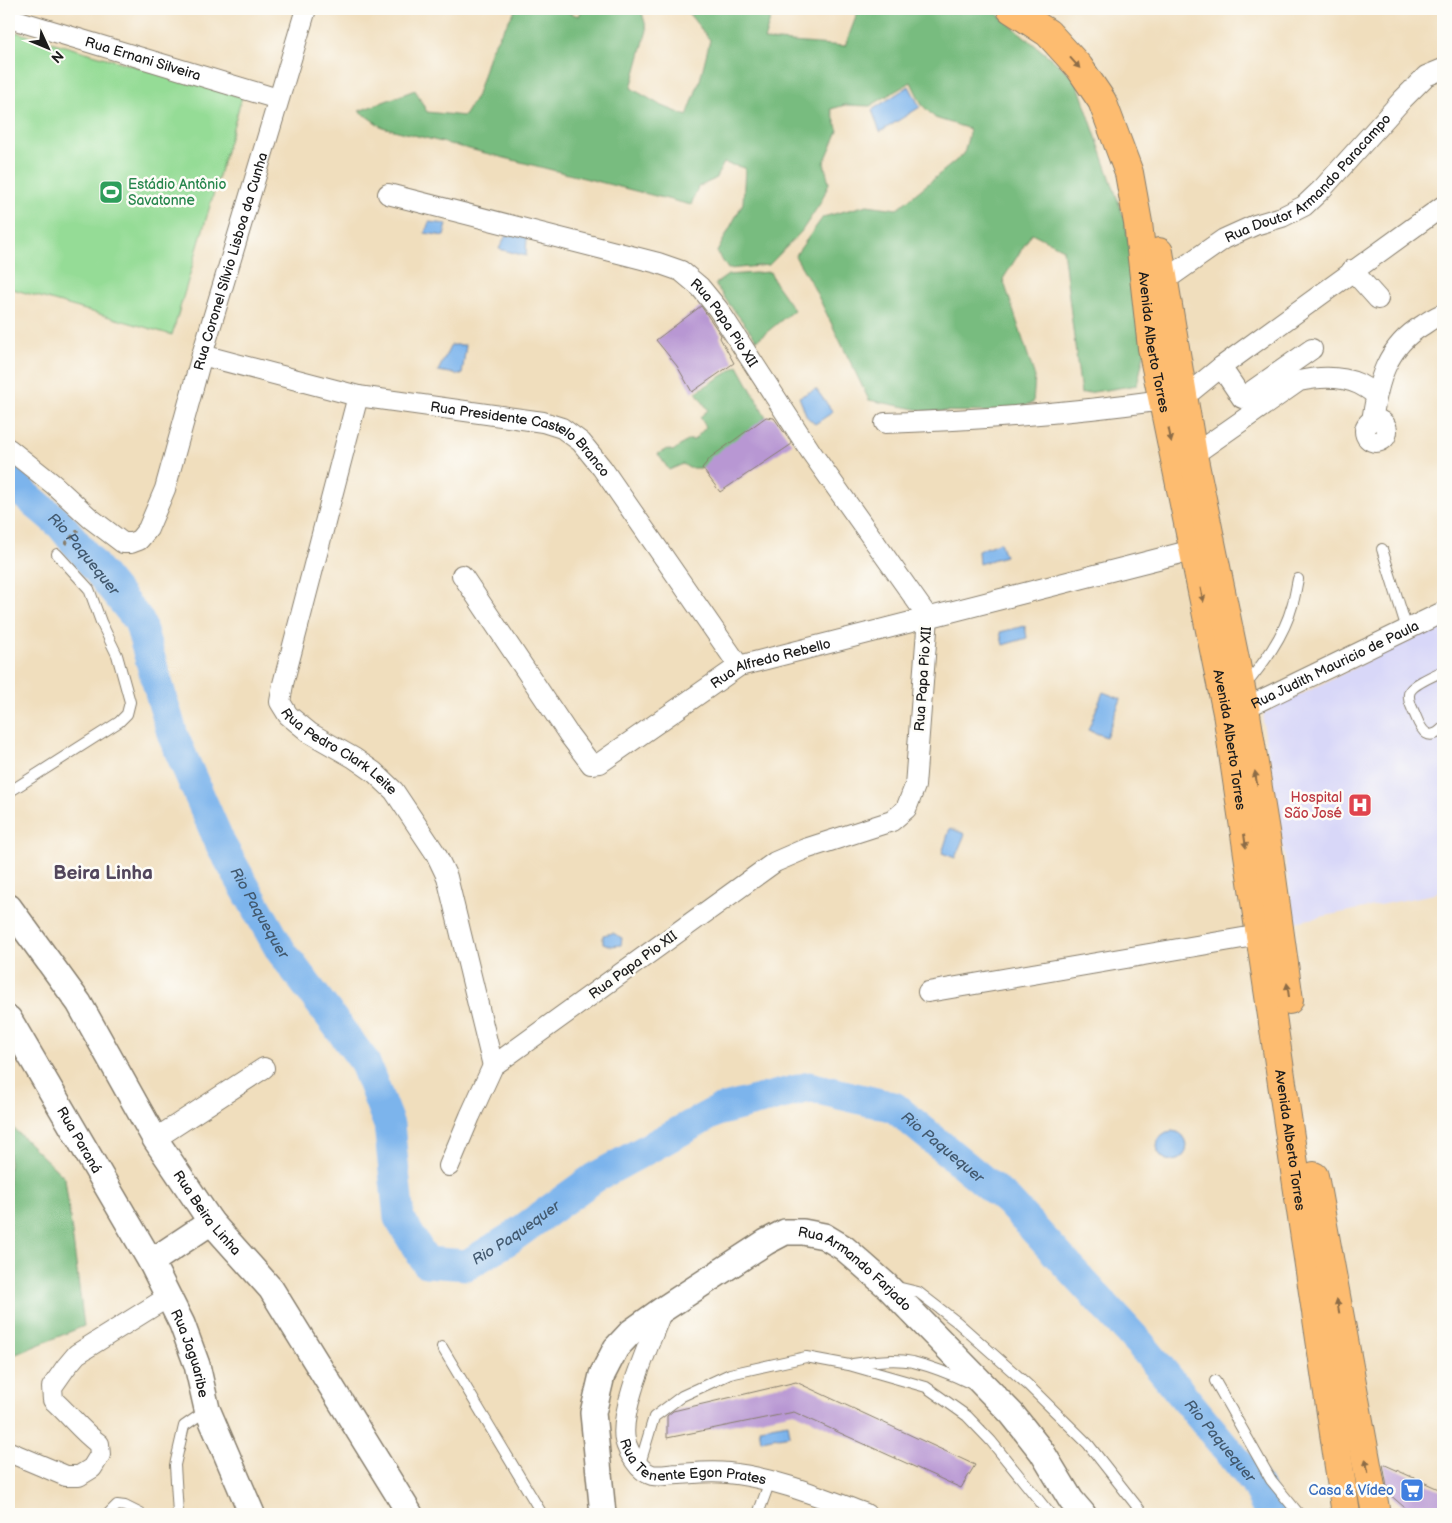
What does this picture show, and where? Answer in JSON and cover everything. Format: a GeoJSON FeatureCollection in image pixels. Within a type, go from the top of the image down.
{"type":"FeatureCollection","features":[{"type":"Feature","properties":{"kind":"main road","name":"Avenida Alberto Torres"},"geometry":{"type":"LineString","coordinates":[[1011,9],[1048,33],[1079,67],[1102,101],[1129,173],[1138,224],[1152,348],[1193,455],[1238,704],[1269,856],[1311,1157],[1376,1514]]}},
{"type":"Feature","properties":{"kind":"main road","name":"Avenida Alberto Torres"},"geometry":{"type":"LineString","coordinates":[[1044,9],[1084,45],[1112,84],[1127,114],[1149,180],[1164,281],[1173,399],[1192,550],[1238,704],[1246,848],[1346,1514]]}},
{"type":"Feature","properties":{"kind":"street","name":"Rua Coronel Sílvio Lisboa da Cunha"},"geometry":{"type":"LineString","coordinates":[[9,449],[53,484],[90,518],[123,543],[140,540],[148,529],[165,489],[202,355],[306,9]]}},
{"type":"Feature","properties":{"kind":"street","name":"Rua Ernani Silveira"},"geometry":{"type":"LineString","coordinates":[[9,18],[278,99]]}},
{"type":"Feature","properties":{"kind":"street","name":"Rua Doutor Armando Paracampo"},"geometry":{"type":"LineString","coordinates":[[1164,281],[1224,239],[1282,217],[1304,206],[1323,188],[1426,76],[1443,69]]}},
{"type":"Feature","properties":{"kind":"street","name":"Rua Papa Pio XII"},"geometry":{"type":"LineString","coordinates":[[388,194],[658,263],[680,271],[700,287],[718,309],[811,452],[928,617],[915,786],[906,809],[892,821],[775,862],[493,1066],[449,1166]]}},
{"type":"Feature","properties":{"kind":"street"},"geometry":{"type":"LineString","coordinates":[[885,423],[966,421],[1106,408],[1173,399],[1221,367],[1352,270],[1443,206]]}},
{"type":"Feature","properties":{"kind":"street"},"geometry":{"type":"LineString","coordinates":[[1352,270],[1378,299]]}},
{"type":"Feature","properties":{"kind":"street"},"geometry":{"type":"LineString","coordinates":[[1372,421],[1376,395],[1382,376],[1393,353],[1408,334],[1443,314]]}},
{"type":"Feature","properties":{"kind":"street"},"geometry":{"type":"LineString","coordinates":[[1221,367],[1242,398],[1312,349]]}},
{"type":"Feature","properties":{"kind":"street","name":"Rua Presidente Castelo Branco"},"geometry":{"type":"LineString","coordinates":[[202,355],[358,396],[543,422],[562,428],[581,442],[602,468],[739,666]]}},
{"type":"Feature","properties":{"kind":"street"},"geometry":{"type":"LineString","coordinates":[[1193,455],[1299,381],[1318,378],[1339,380],[1358,384],[1376,395]]}},
{"type":"Feature","properties":{"kind":"street","name":"Rua Pedro Clark Leite"},"geometry":{"type":"LineString","coordinates":[[358,396],[283,684],[280,702],[288,714],[310,733],[354,758],[374,772],[394,791],[436,854],[447,877],[493,1066]]}},
{"type":"Feature","properties":{"kind":"street","name":"Rua Alfredo Rebello"},"geometry":{"type":"LineString","coordinates":[[462,575],[568,734],[591,764],[600,763],[739,666],[1192,550]]}},
{"type":"Feature","properties":{"kind":"street","name":"Rua Judith Mauricio de Paula"},"geometry":{"type":"LineString","coordinates":[[1238,704],[1443,612]]}},
{"type":"Feature","properties":{"kind":"street","name":"Rua Beira Linha"},"geometry":{"type":"LineString","coordinates":[[9,907],[79,1002],[155,1139],[211,1222],[271,1289],[410,1514]]}},
{"type":"Feature","properties":{"kind":"street"},"geometry":{"type":"LineString","coordinates":[[928,992],[1260,935]]}},
{"type":"Feature","properties":{"kind":"street","name":"Rua Paraná"},"geometry":{"type":"LineString","coordinates":[[9,1018],[17,1045],[151,1262]]}},
{"type":"Feature","properties":{"kind":"street"},"geometry":{"type":"LineString","coordinates":[[155,1139],[264,1068]]}},
{"type":"Feature","properties":{"kind":"street"},"geometry":{"type":"LineString","coordinates":[[151,1262],[211,1222]]}},
{"type":"Feature","properties":{"kind":"street","name":"Rua Armando Farjado"},"geometry":{"type":"LineString","coordinates":[[603,1514],[593,1413],[602,1375],[616,1348],[631,1332],[662,1310],[784,1232],[804,1232],[824,1236],[844,1248],[886,1285],[1012,1414],[1042,1452],[1072,1509]]}},
{"type":"Feature","properties":{"kind":"street","name":"Rua Jaguaribe"},"geometry":{"type":"LineString","coordinates":[[151,1262],[182,1324],[198,1365],[208,1409],[252,1514]]}},
{"type":"Feature","properties":{"kind":"street"},"geometry":{"type":"LineString","coordinates":[[9,1452],[66,1476],[79,1476],[92,1468],[100,1456],[99,1444],[53,1400],[52,1388],[66,1367],[78,1354],[168,1296]]}},
{"type":"Feature","properties":{"kind":"street","name":"Rua Tenente Egon Prates"},"geometry":{"type":"LineString","coordinates":[[662,1310],[631,1393],[626,1417],[625,1440],[630,1454],[639,1467],[650,1474],[664,1476],[727,1472],[796,1487],[866,1514]]}},
{"type":"Feature","properties":{"kind":"lane"},"geometry":{"type":"LineString","coordinates":[[1382,549],[1407,629]]}},
{"type":"Feature","properties":{"kind":"lane"},"geometry":{"type":"LineString","coordinates":[[9,792],[119,722],[127,714],[130,702],[117,655],[101,622],[89,589],[59,552]]}},
{"type":"Feature","properties":{"kind":"lane"},"geometry":{"type":"LineString","coordinates":[[1238,704],[1284,626],[1292,608],[1298,578]]}},
{"type":"Feature","properties":{"kind":"lane"},"geometry":{"type":"LineString","coordinates":[[1443,671],[1413,687],[1408,698],[1424,733],[1431,735],[1438,733],[1443,728]]}},
{"type":"Feature","properties":{"kind":"lane"},"geometry":{"type":"LineString","coordinates":[[886,1285],[918,1292],[957,1322],[1021,1379],[1088,1444],[1143,1514]]}},
{"type":"Feature","properties":{"kind":"lane"},"geometry":{"type":"LineString","coordinates":[[442,1347],[542,1514]]}},
{"type":"Feature","properties":{"kind":"lane"},"geometry":{"type":"LineString","coordinates":[[639,1467],[654,1417],[682,1396],[730,1374],[806,1357],[849,1365],[926,1387],[967,1416],[991,1441],[1050,1514]]}},
{"type":"Feature","properties":{"kind":"lane"},"geometry":{"type":"LineString","coordinates":[[849,1365],[876,1361],[911,1361],[947,1373],[993,1394]]}},
{"type":"Feature","properties":{"kind":"lane"},"geometry":{"type":"LineString","coordinates":[[1215,1381],[1271,1480],[1299,1514]]}},
{"type":"Feature","properties":{"kind":"lane"},"geometry":{"type":"LineString","coordinates":[[178,1514],[175,1465],[184,1426],[208,1409]]}},
{"type":"Feature","properties":{"kind":"lane"},"geometry":{"type":"LineString","coordinates":[[758,1514],[770,1481]]}},
{"type":"Feature","properties":{"kind":"lane"},"geometry":{"type":"LineString","coordinates":[[108,1514],[117,1505],[124,1506],[141,1514]]}},
{"type":"Feature","properties":{"kind":"path"},"geometry":{"type":"LineString","coordinates":[[59,552],[79,530]]}},
{"type":"Feature","properties":{"kind":"shaded area","name":"Hospital São José"},"geometry":{"type":"Polygon","coordinates":[[[1443,624],[1443,888],[1434,894],[1295,922],[1263,722],[1264,713],[1443,624]]]}},
{"type":"Feature","properties":{"kind":"green space"},"geometry":{"type":"Polygon","coordinates":[[[516,9],[558,9],[579,16],[582,9],[641,9],[647,30],[631,88],[660,105],[687,116],[700,80],[710,40],[683,9],[773,9],[764,40],[845,46],[859,9],[991,9],[1076,79],[1125,221],[1146,346],[1137,385],[1081,394],[1063,249],[1032,233],[1003,279],[1035,377],[1033,403],[1003,412],[926,411],[869,400],[814,288],[795,256],[823,217],[867,205],[897,209],[964,154],[970,129],[935,118],[922,105],[911,82],[870,106],[845,105],[831,109],[838,131],[824,163],[829,183],[821,202],[801,232],[769,265],[728,269],[717,252],[743,203],[745,168],[724,163],[715,179],[698,187],[691,205],[382,127],[359,111],[415,90],[427,112],[464,116],[477,95],[491,49],[516,9]]]}},
{"type":"Feature","properties":{"kind":"green space","name":"Estádio Antônio Savatonne"},"geometry":{"type":"Polygon","coordinates":[[[9,30],[242,97],[172,335],[9,288],[9,30]]]}},
{"type":"Feature","properties":{"kind":"green space"},"geometry":{"type":"Polygon","coordinates":[[[770,272],[775,283],[794,310],[757,340],[715,284],[728,275],[770,272]]]}},
{"type":"Feature","properties":{"kind":"green space"},"geometry":{"type":"Polygon","coordinates":[[[738,366],[766,417],[702,468],[689,468],[683,464],[669,470],[658,454],[667,449],[673,451],[688,440],[694,440],[706,427],[700,417],[708,410],[696,392],[738,366]]]}},
{"type":"Feature","properties":{"kind":"green space"},"geometry":{"type":"Polygon","coordinates":[[[9,1124],[65,1178],[84,1326],[9,1357],[9,1124]]]}},
{"type":"Feature","properties":{"kind":"water"},"geometry":{"type":"Polygon","coordinates":[[[909,86],[920,107],[880,132],[872,110],[909,86]]]}},
{"type":"Feature","properties":{"kind":"water"},"geometry":{"type":"Polygon","coordinates":[[[429,222],[447,224],[444,236],[425,233],[429,222]]]}},
{"type":"Feature","properties":{"kind":"water"},"geometry":{"type":"Polygon","coordinates":[[[506,235],[527,237],[526,256],[499,249],[506,235]]]}},
{"type":"Feature","properties":{"kind":"water"},"geometry":{"type":"Polygon","coordinates":[[[451,345],[466,345],[462,375],[438,371],[451,345]]]}},
{"type":"Feature","properties":{"kind":"water"},"geometry":{"type":"Polygon","coordinates":[[[816,389],[833,412],[815,424],[807,417],[799,397],[816,389]]]}},
{"type":"Feature","properties":{"kind":"water"},"geometry":{"type":"Polygon","coordinates":[[[1000,542],[1005,556],[979,564],[978,551],[1000,542]]]}},
{"type":"Feature","properties":{"kind":"water"},"geometry":{"type":"Polygon","coordinates":[[[1025,626],[1027,638],[1003,645],[1000,632],[1025,626]]]}},
{"type":"Feature","properties":{"kind":"water"},"geometry":{"type":"Polygon","coordinates":[[[1103,692],[1121,699],[1106,737],[1088,730],[1103,692]]]}},
{"type":"Feature","properties":{"kind":"water"},"geometry":{"type":"Polygon","coordinates":[[[950,828],[965,834],[955,858],[942,853],[950,828]]]}},
{"type":"Feature","properties":{"kind":"water"},"geometry":{"type":"Polygon","coordinates":[[[613,933],[622,938],[621,945],[611,946],[603,943],[603,935],[613,933]]]}},
{"type":"Feature","properties":{"kind":"water"},"geometry":{"type":"Polygon","coordinates":[[[1172,1131],[1178,1132],[1186,1140],[1186,1152],[1178,1160],[1172,1161],[1166,1160],[1158,1152],[1157,1146],[1158,1140],[1166,1132],[1172,1131]]]}},
{"type":"Feature","properties":{"kind":"water"},"geometry":{"type":"Polygon","coordinates":[[[788,1423],[790,1435],[761,1440],[759,1428],[788,1423]]]}},
{"type":"Feature","properties":{"kind":"building"},"geometry":{"type":"Polygon","coordinates":[[[701,306],[721,335],[720,338],[734,363],[692,392],[677,366],[656,340],[701,306]]]}},
{"type":"Feature","properties":{"kind":"building"},"geometry":{"type":"Polygon","coordinates":[[[766,417],[774,418],[792,444],[720,492],[702,468],[711,457],[766,417]]]}},
{"type":"Feature","properties":{"kind":"building"},"geometry":{"type":"Polygon","coordinates":[[[796,1382],[975,1465],[961,1488],[794,1412],[667,1438],[667,1416],[673,1411],[796,1382]]]}},
{"type":"Feature","properties":{"kind":"building","name":"Casa & Vídeo"},"geometry":{"type":"Polygon","coordinates":[[[1383,1464],[1443,1491],[1443,1514],[1412,1514],[1388,1493],[1383,1464]]]}},
{"type":"Feature","properties":{"kind":"waterway","name":"Rio Paquequer"},"geometry":{"type":"LineString","coordinates":[[9,481],[61,525],[139,621],[173,736],[221,845],[281,951],[364,1061],[389,1125],[399,1218],[426,1262],[467,1265],[511,1238],[594,1178],[717,1111],[809,1087],[894,1107],[1008,1201],[1141,1345],[1255,1483],[1270,1514]]}},
{"type":"Feature","properties":{"kind":"place","name":"Estádio Antônio Savatonne"},"geometry":{"type":"Point","coordinates":[111,192]}},
{"type":"Feature","properties":{"kind":"place","name":"Hospital São José"},"geometry":{"type":"Point","coordinates":[1360,805]}},
{"type":"Feature","properties":{"kind":"place","name":"Casa & Vídeo"},"geometry":{"type":"Point","coordinates":[1412,1490]}},
{"type":"Feature","properties":{"kind":"district","name":"Beira Linha"},"geometry":{"type":"Point","coordinates":[103,873]}}]}
